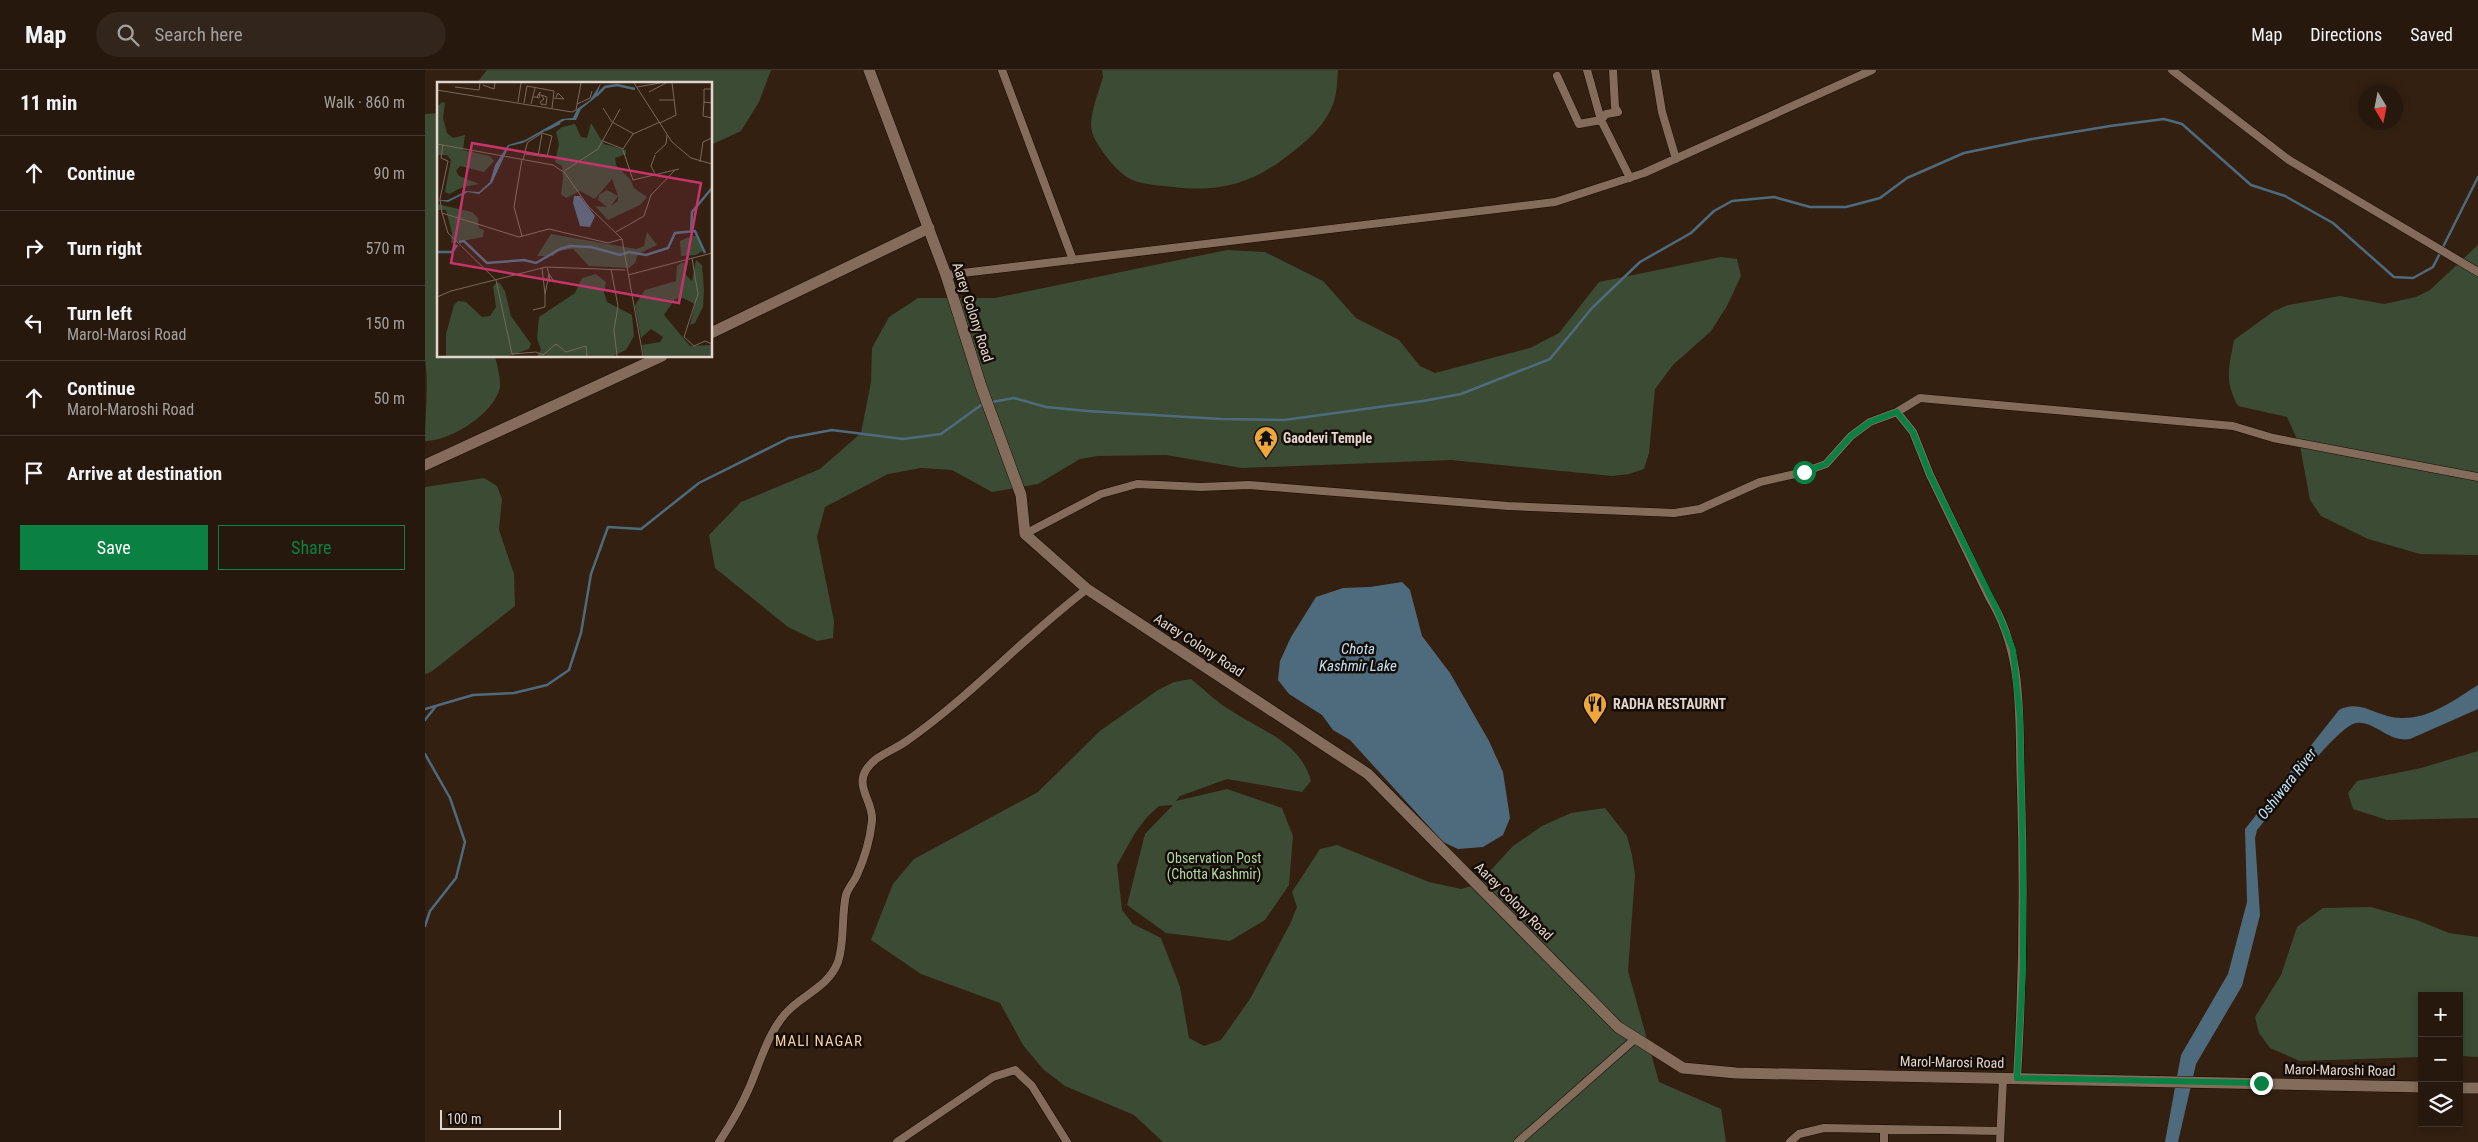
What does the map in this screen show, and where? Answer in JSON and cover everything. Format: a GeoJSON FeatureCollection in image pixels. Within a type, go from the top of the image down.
{"type":"FeatureCollection","features":[{"type":"Feature","properties":{"kind":"main road","name":"Aarey Colony Road"},"geometry":{"type":"LineString","coordinates":[[869,70],[946,274],[993,422],[1021,495],[1025,534],[1087,589],[1368,774],[1617,1027],[1683,1068],[1736,1073]]}},
{"type":"Feature","properties":{"kind":"main road"},"geometry":{"type":"LineString","coordinates":[[713,332],[929,228]]}},
{"type":"Feature","properties":{"kind":"main road"},"geometry":{"type":"LineString","coordinates":[[425,465],[658,358]]}},
{"type":"Feature","properties":{"kind":"main road","name":"Marol-Marosi Road"},"geometry":{"type":"LineString","coordinates":[[1736,1073],[2197,1082]]}},
{"type":"Feature","properties":{"kind":"main road","name":"Marol-Maroshi Road"},"geometry":{"type":"LineString","coordinates":[[2197,1082],[2418,1087]]}},
{"type":"Feature","properties":{"kind":"main road"},"geometry":{"type":"LineString","coordinates":[[2463,1088],[2478,1088]]}},
{"type":"Feature","properties":{"kind":"street"},"geometry":{"type":"LineString","coordinates":[[1002,70],[1073,260]]}},
{"type":"Feature","properties":{"kind":"street"},"geometry":{"type":"LineString","coordinates":[[1587,70],[1601,120],[1630,178]]}},
{"type":"Feature","properties":{"kind":"street"},"geometry":{"type":"LineString","coordinates":[[1557,76],[1579,124],[1601,120],[1606,114],[1618,112],[1615,107],[1613,70]]}},
{"type":"Feature","properties":{"kind":"street"},"geometry":{"type":"LineString","coordinates":[[1655,70],[1662,112],[1676,159]]}},
{"type":"Feature","properties":{"kind":"street"},"geometry":{"type":"LineString","coordinates":[[946,274],[1555,202],[1630,178],[1676,159],[1872,70]]}},
{"type":"Feature","properties":{"kind":"street"},"geometry":{"type":"LineString","coordinates":[[2172,70],[2289,160],[2478,272]]}},
{"type":"Feature","properties":{"kind":"street"},"geometry":{"type":"LineString","coordinates":[[1025,534],[1101,494],[1137,484],[1201,487],[1249,485],[1508,506],[1674,513],[1700,509],[1760,482],[1804,472],[1826,464],[1851,436],[1870,422],[1897,412],[1920,398],[2233,426],[2273,438],[2478,477]]}},
{"type":"Feature","properties":{"kind":"street"},"geometry":{"type":"LineString","coordinates":[[1897,412],[1913,432],[1930,475],[1998,612],[2013,650],[2020,718],[2023,867],[2023,969],[2017,1078]]}},
{"type":"Feature","properties":{"kind":"street"},"geometry":{"type":"LineString","coordinates":[[719,1142],[737,1114],[771,1035],[784,1015],[829,978],[837,963],[841,947],[846,893],[865,858],[871,834],[872,816],[862,788],[863,775],[867,768],[881,755],[908,741],[976,685],[1049,618],[1087,589]]}},
{"type":"Feature","properties":{"kind":"street"},"geometry":{"type":"LineString","coordinates":[[1518,1142],[1636,1038]]}},
{"type":"Feature","properties":{"kind":"street"},"geometry":{"type":"LineString","coordinates":[[897,1142],[993,1077],[1015,1070],[1032,1086],[1067,1142]]}},
{"type":"Feature","properties":{"kind":"street"},"geometry":{"type":"LineString","coordinates":[[2000,1142],[2003,1078]]}},
{"type":"Feature","properties":{"kind":"street"},"geometry":{"type":"LineString","coordinates":[[1883,1142],[1884,1129]]}},
{"type":"Feature","properties":{"kind":"street"},"geometry":{"type":"LineString","coordinates":[[1790,1142],[1799,1134],[1809,1130],[2000,1131]]}},
{"type":"Feature","properties":{"kind":"green space"},"geometry":{"type":"Polygon","coordinates":[[[487,70],[771,70],[759,102],[741,131],[713,144],[713,82],[478,82],[487,70]]]}},
{"type":"Feature","properties":{"kind":"green space"},"geometry":{"type":"Polygon","coordinates":[[[1102,70],[1338,70],[1335,96],[1327,117],[1300,146],[1267,170],[1239,183],[1208,188],[1191,188],[1151,185],[1134,181],[1120,172],[1105,155],[1091,129],[1091,119],[1103,77],[1102,70]]]}},
{"type":"Feature","properties":{"kind":"green space"},"geometry":{"type":"Polygon","coordinates":[[[437,113],[437,358],[496,358],[500,387],[490,406],[470,424],[447,436],[425,441],[427,389],[425,359],[425,114],[437,113]]]}},
{"type":"Feature","properties":{"kind":"green space"},"geometry":{"type":"Polygon","coordinates":[[[2478,245],[2478,555],[2420,554],[2368,539],[2321,516],[2310,500],[2300,446],[2287,417],[2238,406],[2229,381],[2232,350],[2234,340],[2274,311],[2288,305],[2340,296],[2384,304],[2416,297],[2430,290],[2478,245]]]}},
{"type":"Feature","properties":{"kind":"green space"},"geometry":{"type":"Polygon","coordinates":[[[1227,250],[1265,252],[1323,281],[1356,318],[1399,340],[1420,366],[1435,373],[1530,348],[1559,333],[1599,282],[1721,257],[1737,259],[1741,276],[1727,306],[1711,331],[1673,365],[1655,389],[1649,453],[1644,469],[1629,474],[1612,476],[1451,460],[1242,468],[1166,455],[1098,456],[1080,459],[1038,484],[992,492],[952,470],[921,468],[888,474],[825,507],[817,537],[834,621],[833,638],[817,641],[788,627],[715,568],[709,535],[741,502],[820,469],[861,433],[871,382],[872,348],[889,317],[918,298],[995,298],[1227,250]]]}},
{"type":"Feature","properties":{"kind":"green space"},"geometry":{"type":"Polygon","coordinates":[[[484,478],[497,486],[502,499],[499,530],[514,574],[515,606],[431,672],[425,674],[425,487],[484,478]]]}},
{"type":"Feature","properties":{"kind":"green space","name":"Observation Post (Chotta Kashmir)"},"geometry":{"type":"Polygon","coordinates":[[[1191,679],[1225,707],[1289,746],[1306,767],[1311,781],[1302,792],[1227,779],[1180,796],[1176,801],[1227,789],[1282,808],[1293,836],[1289,885],[1265,920],[1230,941],[1166,933],[1127,905],[1145,834],[1173,805],[1159,806],[1147,817],[1135,833],[1117,865],[1122,910],[1133,924],[1161,938],[1180,987],[1189,1038],[1204,1046],[1221,1040],[1250,999],[1290,924],[1297,907],[1292,892],[1320,849],[1337,845],[1429,882],[1461,889],[1478,884],[1513,846],[1542,826],[1571,813],[1605,808],[1627,836],[1632,855],[1635,875],[1628,971],[1659,1082],[1721,1109],[1726,1142],[1163,1142],[1134,1115],[1065,1086],[1043,1069],[1023,1045],[1000,1003],[921,974],[871,940],[893,884],[914,859],[1038,792],[1100,731],[1158,690],[1174,682],[1191,679]]]}},
{"type":"Feature","properties":{"kind":"green space"},"geometry":{"type":"Polygon","coordinates":[[[2478,751],[2478,818],[2387,820],[2353,809],[2348,793],[2357,781],[2421,768],[2478,751]]]}},
{"type":"Feature","properties":{"kind":"green space"},"geometry":{"type":"Polygon","coordinates":[[[2371,907],[2417,920],[2449,933],[2478,937],[2478,1057],[2463,1056],[2463,992],[2418,992],[2418,1057],[2300,1061],[2270,1048],[2259,1033],[2255,1017],[2281,975],[2297,927],[2323,908],[2371,907]]]}},
{"type":"Feature","properties":{"kind":"water","name":"Chota Kashmir Lake"},"geometry":{"type":"Polygon","coordinates":[[[1402,582],[1410,590],[1422,636],[1450,673],[1489,741],[1503,772],[1510,818],[1503,835],[1483,847],[1458,849],[1443,842],[1350,740],[1333,730],[1322,715],[1289,694],[1278,680],[1280,661],[1291,637],[1316,597],[1343,588],[1370,587],[1402,582]]]}},
{"type":"Feature","properties":{"kind":"water","name":"Oshiwara River"},"geometry":{"type":"Polygon","coordinates":[[[2478,685],[2478,709],[2410,739],[2395,738],[2363,723],[2356,723],[2347,728],[2321,753],[2257,830],[2255,838],[2260,915],[2242,986],[2196,1064],[2178,1142],[2165,1142],[2181,1055],[2228,974],[2247,902],[2245,829],[2339,710],[2354,706],[2393,717],[2412,717],[2441,708],[2478,685]]]}},
{"type":"Feature","properties":{"kind":"waterway"},"geometry":{"type":"LineString","coordinates":[[992,402],[1014,398],[1046,407],[1087,411],[1221,419],[1284,420],[1461,394],[1550,359],[1592,308],[1640,262],[1691,233],[1714,211],[1732,201],[1774,197],[1810,207],[1846,207],[1880,198],[1907,178],[1964,153],[2110,126],[2164,119],[2182,124],[2251,185],[2285,196],[2333,223],[2394,277],[2413,278],[2433,267],[2478,177]]}},
{"type":"Feature","properties":{"kind":"waterway"},"geometry":{"type":"LineString","coordinates":[[425,709],[473,695],[514,693],[547,685],[569,670],[581,633],[591,574],[608,527],[641,529],[699,483],[789,438],[832,430],[903,439],[941,434],[984,403]]}},
{"type":"Feature","properties":{"kind":"waterway"},"geometry":{"type":"LineString","coordinates":[[425,720],[436,706]]}},
{"type":"Feature","properties":{"kind":"waterway"},"geometry":{"type":"LineString","coordinates":[[425,754],[450,798],[465,842],[456,878],[430,911],[425,926]]}},
{"type":"Feature","properties":{"kind":"place","name":"Gaodevi Temple"},"geometry":{"type":"Point","coordinates":[1266,459]}},
{"type":"Feature","properties":{"kind":"place","name":"RADHA RESTAURNT"},"geometry":{"type":"Point","coordinates":[1595,725]}},
{"type":"Feature","properties":{"kind":"district","name":"MALI NAGAR"},"geometry":{"type":"Point","coordinates":[819,1041]}},
{"type":"Feature","properties":{"kind":"route"},"geometry":{"type":"LineString","coordinates":[[1804,472],[1826,464],[1851,436],[1870,422],[1897,412],[1913,432],[1930,475],[1998,612],[2013,650],[2017,673],[2020,718],[2023,867],[2023,969],[2017,1078],[2261,1083]]}}]}
